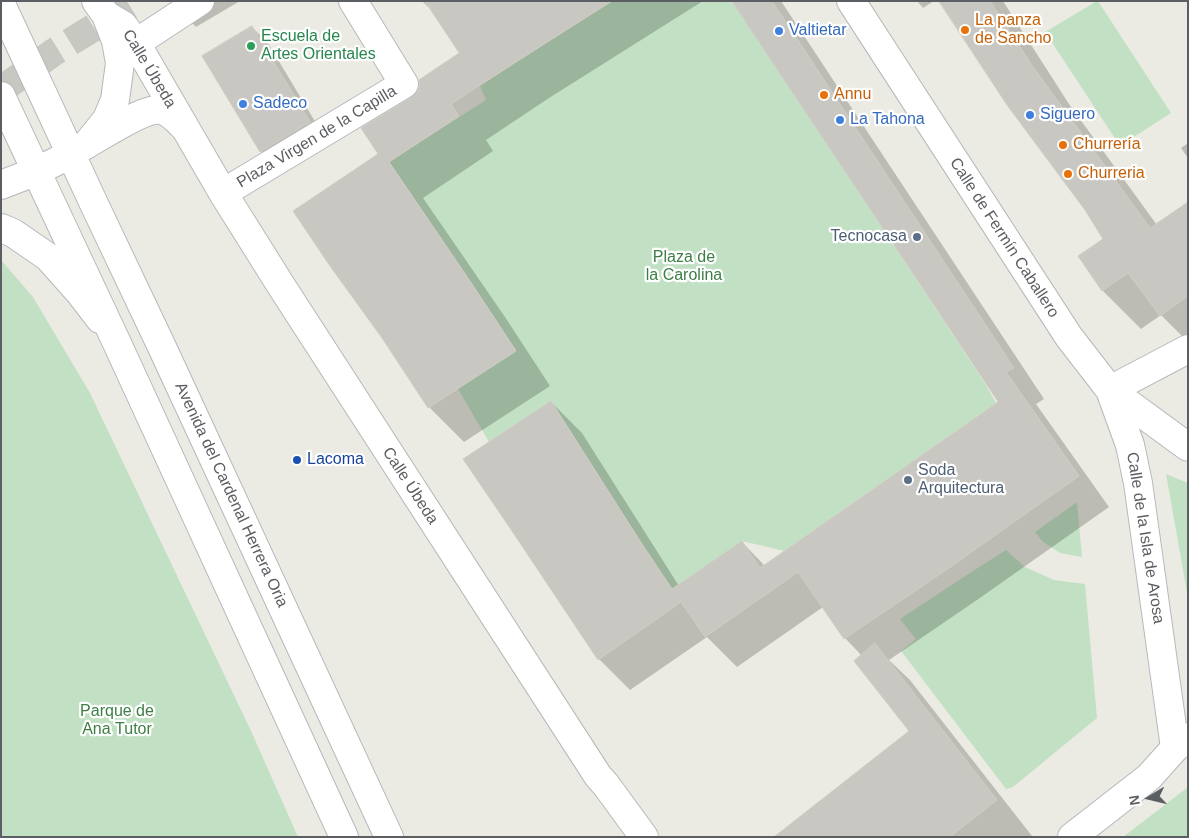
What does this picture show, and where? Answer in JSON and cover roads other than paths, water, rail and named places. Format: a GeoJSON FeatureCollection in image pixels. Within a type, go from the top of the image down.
{"type":"FeatureCollection","features":[{"type":"Feature","properties":{"kind":"street"},"geometry":{"type":"LineString","coordinates":[[136,44],[200,1]]}},
{"type":"Feature","properties":{"kind":"street","name":"Plaza Virgen de la Capilla"},"geometry":{"type":"LineString","coordinates":[[223,194],[404,84],[353,1]]}},
{"type":"Feature","properties":{"kind":"street","name":"Calle de Fermín Caballero"},"geometry":{"type":"LineString","coordinates":[[851,1],[1069,337],[1110,390],[1188,447]]}},
{"type":"Feature","properties":{"kind":"street","name":"Avenida del Cardenal Herrera Oria"},"geometry":{"type":"LineString","coordinates":[[1,4],[79,149],[161,345],[389,837]]}},
{"type":"Feature","properties":{"kind":"street"},"geometry":{"type":"LineString","coordinates":[[1,185],[37,171],[79,149],[107,119],[114,100],[120,63],[116,41],[99,5]]}},
{"type":"Feature","properties":{"kind":"street","name":"Calle Úbeda"},"geometry":{"type":"LineString","coordinates":[[99,5],[123,25],[136,44],[223,194],[393,460],[598,776],[644,837]]}},
{"type":"Feature","properties":{"kind":"street"},"geometry":{"type":"LineString","coordinates":[[1,96],[344,837]]}},
{"type":"Feature","properties":{"kind":"street","name":"Calle Úbeda"},"geometry":{"type":"LineString","coordinates":[[79,149],[140,114],[153,110],[162,110],[173,116],[185,130]]}},
{"type":"Feature","properties":{"kind":"street"},"geometry":{"type":"LineString","coordinates":[[1,228],[13,233],[48,257],[80,293],[116,341]]}},
{"type":"Feature","properties":{"kind":"street"},"geometry":{"type":"LineString","coordinates":[[1110,390],[1188,349]]}},
{"type":"Feature","properties":{"kind":"street","name":"Calle de la Isla de Arosa"},"geometry":{"type":"LineString","coordinates":[[1072,837],[1149,777],[1182,742],[1138,482],[1130,445],[1110,390]]}},
{"type":"Feature","properties":{"kind":"tunnel"},"geometry":{"type":"LineString","coordinates":[[1,90],[54,52],[137,1]]}},
{"type":"Feature","properties":{"kind":"place","name":"La panza de Sancho"},"geometry":{"type":"Point","coordinates":[965,30]}},
{"type":"Feature","properties":{"kind":"place","name":"Valtietar"},"geometry":{"type":"Point","coordinates":[779,31]}},
{"type":"Feature","properties":{"kind":"place","name":"Escuela de Artes Orientales"},"geometry":{"type":"Point","coordinates":[251,46]}},
{"type":"Feature","properties":{"kind":"place","name":"Annu"},"geometry":{"type":"Point","coordinates":[824,95]}},
{"type":"Feature","properties":{"kind":"place","name":"Sadeco"},"geometry":{"type":"Point","coordinates":[243,104]}},
{"type":"Feature","properties":{"kind":"place","name":"Siguero"},"geometry":{"type":"Point","coordinates":[1030,115]}},
{"type":"Feature","properties":{"kind":"place","name":"La Tahona"},"geometry":{"type":"Point","coordinates":[840,120]}},
{"type":"Feature","properties":{"kind":"place","name":"Churrería"},"geometry":{"type":"Point","coordinates":[1063,145]}},
{"type":"Feature","properties":{"kind":"place","name":"Churreria"},"geometry":{"type":"Point","coordinates":[1068,174]}},
{"type":"Feature","properties":{"kind":"place","name":"Tecnocasa"},"geometry":{"type":"Point","coordinates":[917,237]}},
{"type":"Feature","properties":{"kind":"place","name":"Lacoma"},"geometry":{"type":"Point","coordinates":[297,460]}},
{"type":"Feature","properties":{"kind":"place","name":"Soda Arquitectura"},"geometry":{"type":"Point","coordinates":[908,480]}},
{"type":"Feature","properties":{"kind":"park label","name":"Plaza de la Carolina"},"geometry":{"type":"Point","coordinates":[684,267]}},
{"type":"Feature","properties":{"kind":"park label","name":"Parque de Ana Tutor"},"geometry":{"type":"Point","coordinates":[117,721]}}]}
